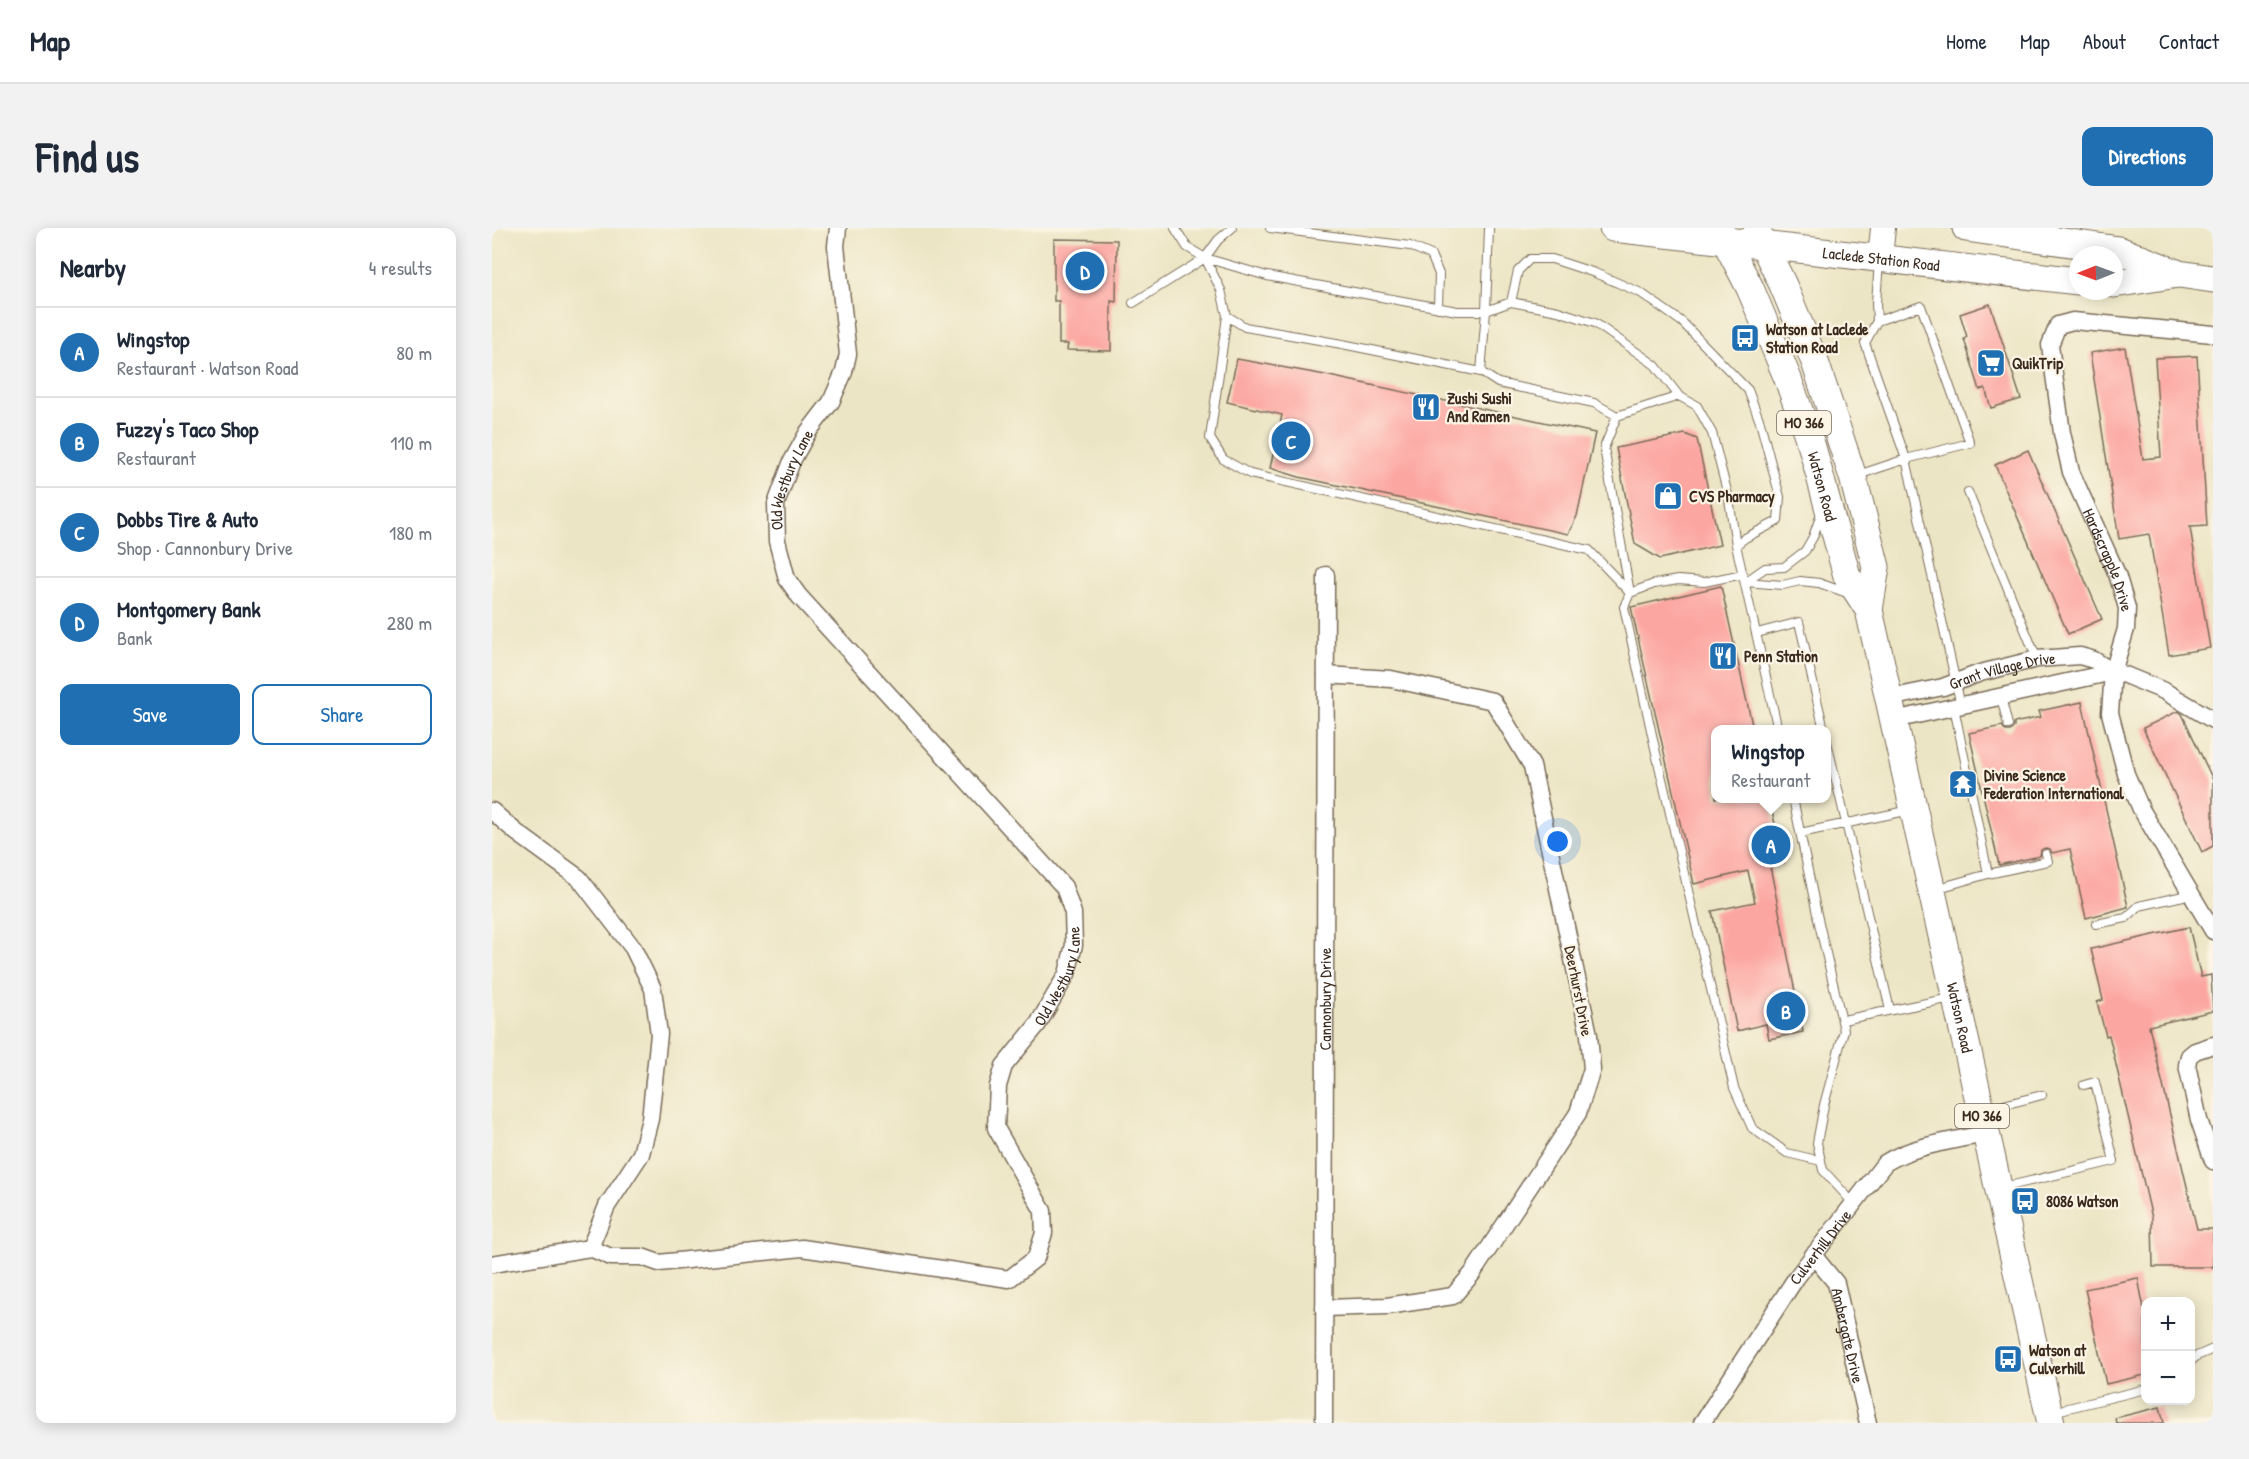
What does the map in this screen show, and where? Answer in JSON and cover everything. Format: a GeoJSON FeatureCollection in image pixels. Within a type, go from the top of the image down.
{"type":"FeatureCollection","features":[{"type":"Feature","properties":{"kind":"main road","name":"Laclede Station Road"},"geometry":{"type":"LineString","coordinates":[[1613,228],[1759,236],[1880,258],[2069,280]]}},
{"type":"Feature","properties":{"kind":"main road"},"geometry":{"type":"LineString","coordinates":[[1966,228],[2016,232],[2119,250],[2179,274],[2213,279]]}},
{"type":"Feature","properties":{"kind":"main road","name":"Watson Road"},"geometry":{"type":"LineString","coordinates":[[1722,234],[1750,288],[1779,358],[1799,410],[1827,497],[1847,576],[1866,605],[1892,709],[2049,1418]]}},
{"type":"Feature","properties":{"kind":"main road","name":"Watson Road"},"geometry":{"type":"LineString","coordinates":[[1759,236],[1783,285],[1815,362],[1853,477],[1876,567],[1866,605]]}},
{"type":"Feature","properties":{"kind":"main road"},"geometry":{"type":"LineString","coordinates":[[2123,283],[2179,274]]}},
{"type":"Feature","properties":{"kind":"street","name":"Old Westbury Lane"},"geometry":{"type":"LineString","coordinates":[[492,1264],[590,1248],[611,1257],[642,1257],[659,1263],[802,1248],[1009,1279],[1036,1258],[1044,1233],[1043,1211],[996,1128],[998,1086],[1004,1066],[1038,1024],[1067,974],[1074,945],[1074,934],[1073,914],[1064,887],[799,596],[787,579],[777,541],[776,504],[792,461],[808,432],[831,402],[844,372],[848,354],[836,246],[837,228]]}},
{"type":"Feature","properties":{"kind":"street"},"geometry":{"type":"LineString","coordinates":[[1880,258],[1883,228]]}},
{"type":"Feature","properties":{"kind":"street","name":"Hardscrapple Drive"},"geometry":{"type":"LineString","coordinates":[[2213,334],[2073,321],[2058,325],[2050,345],[2062,433],[2071,472],[2117,574],[2127,608],[2126,630],[2113,672],[2110,713],[2126,774],[2157,838],[2213,931]]}},
{"type":"Feature","properties":{"kind":"street","name":"Cannonbury Drive"},"geometry":{"type":"LineString","coordinates":[[1324,1423],[1326,575]]}},
{"type":"Feature","properties":{"kind":"street","name":"Grant Village Drive"},"geometry":{"type":"LineString","coordinates":[[1892,709],[1980,673],[2037,659],[2079,656],[2094,660],[2113,672],[2164,691],[2213,720]]}},
{"type":"Feature","properties":{"kind":"street","name":"Grant Village Drive"},"geometry":{"type":"LineString","coordinates":[[1892,709],[1957,706],[2113,672]]}},
{"type":"Feature","properties":{"kind":"street","name":"Deerhurst Drive"},"geometry":{"type":"LineString","coordinates":[[1324,1308],[1387,1306],[1453,1296],[1472,1274],[1578,1113],[1592,1069],[1589,1035],[1532,766],[1493,700],[1391,679],[1326,675]]}},
{"type":"Feature","properties":{"kind":"street"},"geometry":{"type":"LineString","coordinates":[[492,811],[516,832],[579,878],[633,948],[653,989],[659,1034],[650,1119],[641,1154],[607,1206],[590,1248]]}},
{"type":"Feature","properties":{"kind":"street"},"geometry":{"type":"LineString","coordinates":[[2213,1045],[2195,1051],[2189,1056],[2187,1065],[2199,1120],[2213,1161]]}},
{"type":"Feature","properties":{"kind":"street","name":"Culverhill Drive"},"geometry":{"type":"LineString","coordinates":[[1702,1423],[1796,1278],[1885,1163],[1894,1157],[1983,1122]]}},
{"type":"Feature","properties":{"kind":"street","name":"Ambergate Drive"},"geometry":{"type":"LineString","coordinates":[[1813,1255],[1836,1283],[1868,1423]]}},
{"type":"Feature","properties":{"kind":"lane"},"geometry":{"type":"LineString","coordinates":[[1175,228],[1187,247],[1205,258],[1267,276],[1457,311],[1486,311],[1511,302],[1558,311],[1595,323],[1655,365],[1679,396],[1697,406],[1712,433],[1729,499],[1736,545],[1777,725]]}},
{"type":"Feature","properties":{"kind":"lane"},"geometry":{"type":"LineString","coordinates":[[1133,303],[1205,258],[1218,240],[1232,228]]}},
{"type":"Feature","properties":{"kind":"lane"},"geometry":{"type":"LineString","coordinates":[[1270,228],[1410,246],[1431,255],[1439,274],[1438,308]]}},
{"type":"Feature","properties":{"kind":"lane"},"geometry":{"type":"LineString","coordinates":[[1481,372],[1489,228]]}},
{"type":"Feature","properties":{"kind":"lane"},"geometry":{"type":"LineString","coordinates":[[1205,258],[1221,290],[1227,316],[1210,438],[1223,459],[1250,474],[1589,550],[1630,593]]}},
{"type":"Feature","properties":{"kind":"lane"},"geometry":{"type":"LineString","coordinates":[[1511,302],[1518,271],[1530,258],[1552,259],[1595,273],[1641,293],[1682,322],[1748,390],[1760,422],[1780,496],[1779,513],[1778,521],[1736,545]]}},
{"type":"Feature","properties":{"kind":"lane"},"geometry":{"type":"LineString","coordinates":[[1880,258],[1876,303],[1877,321],[1865,343],[1906,459],[1956,682],[1957,706],[1988,874]]}},
{"type":"Feature","properties":{"kind":"lane"},"geometry":{"type":"LineString","coordinates":[[1853,477],[1906,459],[1970,443],[1921,306],[1877,321]]}},
{"type":"Feature","properties":{"kind":"lane"},"geometry":{"type":"LineString","coordinates":[[1227,316],[1245,327],[1481,372],[1498,383],[1593,403],[1617,416],[1679,396]]}},
{"type":"Feature","properties":{"kind":"lane"},"geometry":{"type":"LineString","coordinates":[[1617,416],[1604,448],[1630,593],[1624,607],[1734,1088],[1752,1128],[1787,1153],[1821,1161]]}},
{"type":"Feature","properties":{"kind":"lane"},"geometry":{"type":"LineString","coordinates":[[1968,492],[2037,659]]}},
{"type":"Feature","properties":{"kind":"lane"},"geometry":{"type":"LineString","coordinates":[[1744,578],[1765,568],[1784,567],[1805,551],[1813,537],[1827,497]]}},
{"type":"Feature","properties":{"kind":"lane"},"geometry":{"type":"LineString","coordinates":[[1630,593],[1654,584],[1677,580],[1704,582],[1744,578],[1783,585],[1800,581],[1819,583],[1866,605]]}},
{"type":"Feature","properties":{"kind":"lane"},"geometry":{"type":"LineString","coordinates":[[1757,633],[1798,622],[1823,725]]}},
{"type":"Feature","properties":{"kind":"lane"},"geometry":{"type":"LineString","coordinates":[[2001,697],[2008,725]]}},
{"type":"Feature","properties":{"kind":"lane"},"geometry":{"type":"LineString","coordinates":[[1831,755],[1890,1010]]}},
{"type":"Feature","properties":{"kind":"lane"},"geometry":{"type":"LineString","coordinates":[[1794,803],[1844,1030],[1824,1105],[1817,1143],[1823,1170],[1854,1203]]}},
{"type":"Feature","properties":{"kind":"lane"},"geometry":{"type":"LineString","coordinates":[[1800,834],[1914,809]]}},
{"type":"Feature","properties":{"kind":"lane"},"geometry":{"type":"LineString","coordinates":[[1932,890],[1988,874],[2048,861],[2046,855]]}},
{"type":"Feature","properties":{"kind":"lane"},"geometry":{"type":"LineString","coordinates":[[2096,924],[2126,918],[2139,906],[2192,894]]}},
{"type":"Feature","properties":{"kind":"lane"},"geometry":{"type":"LineString","coordinates":[[1843,1020],[1954,997]]}},
{"type":"Feature","properties":{"kind":"lane"},"geometry":{"type":"LineString","coordinates":[[1998,1189],[2114,1161],[2095,1082],[2084,1085]]}},
{"type":"Feature","properties":{"kind":"lane"},"geometry":{"type":"LineString","coordinates":[[1983,1122],[2042,1095]]}},
{"type":"Feature","properties":{"kind":"lane"},"geometry":{"type":"LineString","coordinates":[[2195,1358],[2213,1349]]}},
{"type":"Feature","properties":{"kind":"lane"},"geometry":{"type":"LineString","coordinates":[[2049,1418],[2141,1390]]}},
{"type":"Feature","properties":{"kind":"building"},"geometry":{"type":"Polygon","coordinates":[[[1054,239],[1117,240],[1116,302],[1111,301],[1111,351],[1067,350],[1068,344],[1059,344],[1059,301],[1054,301],[1054,239]]]}},
{"type":"Feature","properties":{"kind":"building","name":"QuikTrip"},"geometry":{"type":"Polygon","coordinates":[[[1990,304],[2021,399],[1991,408],[1985,388],[1980,390],[1964,339],[1967,337],[1960,314],[1990,304]]]}},
{"type":"Feature","properties":{"kind":"building"},"geometry":{"type":"Polygon","coordinates":[[[2125,347],[2143,459],[2161,457],[2155,358],[2197,356],[2207,526],[2190,527],[2210,648],[2169,655],[2149,534],[2119,539],[2090,353],[2125,347]]]}},
{"type":"Feature","properties":{"kind":"building"},"geometry":{"type":"Polygon","coordinates":[[[1237,359],[1320,374],[1595,433],[1577,516],[1568,534],[1299,477],[1270,468],[1282,415],[1227,402],[1237,359]]]}},
{"type":"Feature","properties":{"kind":"building","name":"CVS Pharmacy"},"geometry":{"type":"Polygon","coordinates":[[[1685,434],[1697,439],[1720,545],[1660,559],[1635,544],[1616,448],[1685,434]]]}},
{"type":"Feature","properties":{"kind":"building"},"geometry":{"type":"Polygon","coordinates":[[[2028,450],[2102,619],[2068,634],[1995,465],[2028,450]]]}},
{"type":"Feature","properties":{"kind":"building"},"geometry":{"type":"Polygon","coordinates":[[[1721,586],[1752,725],[1711,725],[1711,803],[1770,803],[1784,863],[1770,866],[1803,1032],[1769,1039],[1766,1024],[1737,1031],[1712,911],[1755,902],[1748,871],[1694,884],[1631,607],[1721,586]]]}},
{"type":"Feature","properties":{"kind":"building"},"geometry":{"type":"Polygon","coordinates":[[[2082,702],[2128,907],[2086,918],[2070,849],[2052,853],[2050,849],[2045,848],[2041,850],[2040,856],[1999,865],[1969,733],[2002,726],[2006,731],[2010,731],[2014,723],[2041,717],[2039,711],[2082,702]]]}},
{"type":"Feature","properties":{"kind":"building"},"geometry":{"type":"Polygon","coordinates":[[[2178,711],[2182,714],[2213,780],[2213,846],[2202,852],[2143,728],[2178,711]]]}},
{"type":"Feature","properties":{"kind":"building"},"geometry":{"type":"Polygon","coordinates":[[[2189,927],[2201,977],[2211,975],[2213,1011],[2149,1026],[2197,1229],[2213,1229],[2213,1267],[2153,1267],[2152,1218],[2109,1035],[2106,1036],[2097,1002],[2103,1000],[2091,949],[2189,927]]]}},
{"type":"Feature","properties":{"kind":"building"},"geometry":{"type":"Polygon","coordinates":[[[2138,1278],[2142,1297],[2141,1376],[2106,1384],[2085,1289],[2138,1278]]]}},
{"type":"Feature","properties":{"kind":"building"},"geometry":{"type":"Polygon","coordinates":[[[2160,1407],[2164,1423],[2116,1423],[2115,1418],[2160,1407]]]}},
{"type":"Feature","properties":{"kind":"place","name":"Montgomery Bank"},"geometry":{"type":"Point","coordinates":[1085,271]}},
{"type":"Feature","properties":{"kind":"place","name":"Watson at Laclede Station Road"},"geometry":{"type":"Point","coordinates":[1745,338]}},
{"type":"Feature","properties":{"kind":"place","name":"QuikTrip"},"geometry":{"type":"Point","coordinates":[1991,363]}},
{"type":"Feature","properties":{"kind":"place","name":"Zushi Sushi And Ramen"},"geometry":{"type":"Point","coordinates":[1426,407]}},
{"type":"Feature","properties":{"kind":"place","name":"Dobbs Tire & Auto"},"geometry":{"type":"Point","coordinates":[1291,441]}},
{"type":"Feature","properties":{"kind":"place","name":"CVS Pharmacy"},"geometry":{"type":"Point","coordinates":[1668,496]}},
{"type":"Feature","properties":{"kind":"place","name":"Penn Station"},"geometry":{"type":"Point","coordinates":[1723,656]}},
{"type":"Feature","properties":{"kind":"place","name":"Divine Science Federation International"},"geometry":{"type":"Point","coordinates":[1963,784]}},
{"type":"Feature","properties":{"kind":"place","name":"Wingstop"},"geometry":{"type":"Point","coordinates":[1771,845]}},
{"type":"Feature","properties":{"kind":"place","name":"Fuzzy's Taco Shop"},"geometry":{"type":"Point","coordinates":[1786,1011]}},
{"type":"Feature","properties":{"kind":"place","name":"8086 Watson"},"geometry":{"type":"Point","coordinates":[2025,1201]}},
{"type":"Feature","properties":{"kind":"place","name":"Watson at Culverhill"},"geometry":{"type":"Point","coordinates":[2008,1359]}}]}
